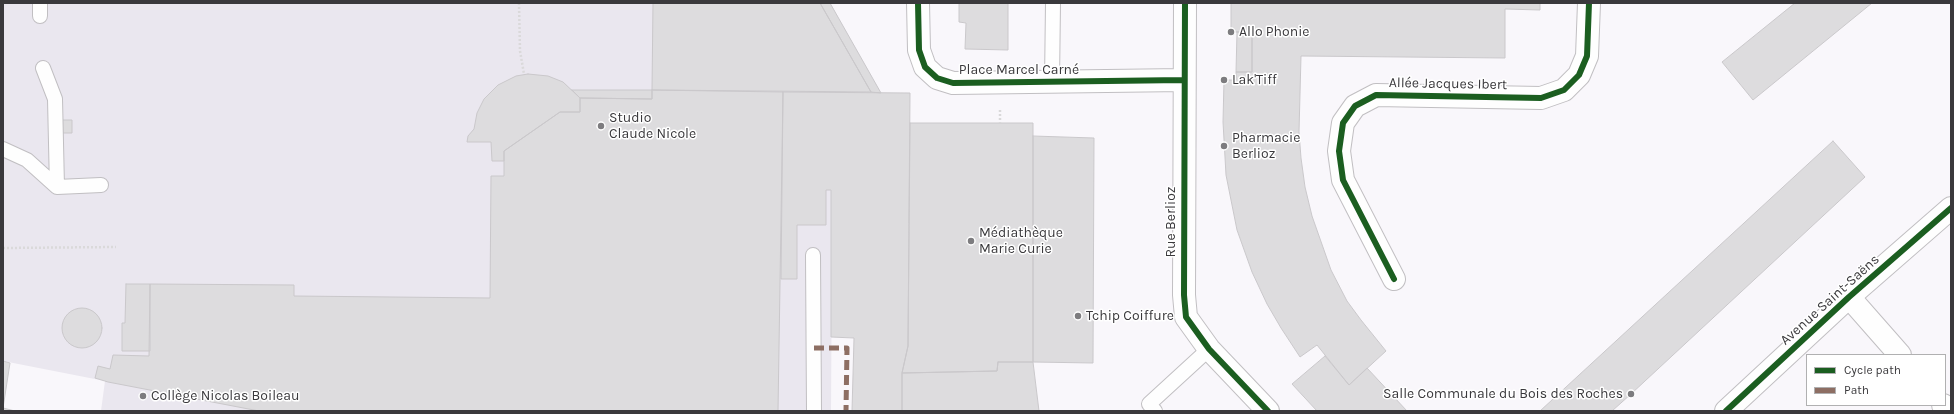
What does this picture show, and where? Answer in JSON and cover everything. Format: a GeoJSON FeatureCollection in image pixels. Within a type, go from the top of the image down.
{"type":"FeatureCollection","features":[{"type":"Feature","properties":{"kind":"street","name":"Place Marcel Carné"},"geometry":{"type":"LineString","coordinates":[[918,3],[919,50],[925,66],[937,78],[953,83],[1183,80]]}},
{"type":"Feature","properties":{"kind":"street","name":"Rue Berlioz"},"geometry":{"type":"LineString","coordinates":[[1185,3],[1183,80],[1184,295],[1186,317],[1210,349],[1268,411]]}},
{"type":"Feature","properties":{"kind":"street","name":"Allée Jacques Ibert"},"geometry":{"type":"LineString","coordinates":[[1394,278],[1343,180],[1339,151],[1343,123],[1356,106],[1376,95],[1541,98],[1564,90],[1579,75],[1587,56],[1589,3]]}},
{"type":"Feature","properties":{"kind":"street","name":"Avenue Saint-Saëns"},"geometry":{"type":"LineString","coordinates":[[1726,411],[1849,297],[1951,208]]}},
{"type":"Feature","properties":{"kind":"street"},"geometry":{"type":"LineString","coordinates":[[1849,297],[1899,354]]}},
{"type":"Feature","properties":{"kind":"lane"},"geometry":{"type":"LineString","coordinates":[[1052,82],[1053,3]]}},
{"type":"Feature","properties":{"kind":"lane"},"geometry":{"type":"LineString","coordinates":[[43,68],[55,99],[57,187]]}},
{"type":"Feature","properties":{"kind":"lane"},"geometry":{"type":"LineString","coordinates":[[3,149],[27,160],[57,187],[101,186]]}},
{"type":"Feature","properties":{"kind":"lane"},"geometry":{"type":"LineString","coordinates":[[814,255],[814,411]]}},
{"type":"Feature","properties":{"kind":"lane"},"geometry":{"type":"LineString","coordinates":[[1155,411],[1149,404],[1210,349]]}},
{"type":"Feature","properties":{"kind":"path"},"geometry":{"type":"LineString","coordinates":[[519,3],[520,51],[524,74]]}},
{"type":"Feature","properties":{"kind":"path"},"geometry":{"type":"LineString","coordinates":[[1000,107],[1000,123]]}},
{"type":"Feature","properties":{"kind":"path"},"geometry":{"type":"LineString","coordinates":[[3,248],[116,247]]}},
{"type":"Feature","properties":{"kind":"shaded area"},"geometry":{"type":"Polygon","coordinates":[[[3,3],[830,3],[881,93],[833,93],[831,411],[101,411],[105,381],[3,361],[3,3]]]}},
{"type":"Feature","properties":{"kind":"building"},"geometry":{"type":"Polygon","coordinates":[[[653,3],[820,3],[871,92],[652,90],[653,3]]]}},
{"type":"Feature","properties":{"kind":"building"},"geometry":{"type":"Polygon","coordinates":[[[820,3],[830,3],[881,93],[871,92],[820,3]]]}},
{"type":"Feature","properties":{"kind":"building"},"geometry":{"type":"Polygon","coordinates":[[[959,3],[1008,3],[1008,50],[965,49],[966,23],[959,22],[959,3]]]}},
{"type":"Feature","properties":{"kind":"building"},"geometry":{"type":"Polygon","coordinates":[[[1231,3],[1540,3],[1540,10],[1505,9],[1505,58],[1301,56],[1299,132],[1305,187],[1312,216],[1331,270],[1347,301],[1386,351],[1349,385],[1317,345],[1300,357],[1267,304],[1252,272],[1237,230],[1226,175],[1223,122],[1224,80],[1236,80],[1236,72],[1252,72],[1252,32],[1231,32],[1231,3]]]}},
{"type":"Feature","properties":{"kind":"building"},"geometry":{"type":"Polygon","coordinates":[[[1795,3],[1872,3],[1753,100],[1722,62],[1795,3]]]}},
{"type":"Feature","properties":{"kind":"building"},"geometry":{"type":"Polygon","coordinates":[[[1237,32],[1252,32],[1252,72],[1236,72],[1237,32]]]}},
{"type":"Feature","properties":{"kind":"building"},"geometry":{"type":"Polygon","coordinates":[[[528,74],[548,76],[563,82],[580,98],[580,112],[560,112],[504,151],[504,161],[492,161],[491,142],[467,142],[468,136],[474,129],[477,113],[484,99],[498,85],[516,76],[528,74]]]}},
{"type":"Feature","properties":{"kind":"building"},"geometry":{"type":"Polygon","coordinates":[[[572,90],[652,90],[652,99],[580,98],[572,90]]]}},
{"type":"Feature","properties":{"kind":"building"},"geometry":{"type":"Polygon","coordinates":[[[652,90],[783,92],[778,411],[259,411],[108,382],[95,378],[98,366],[110,369],[113,355],[149,356],[150,284],[294,285],[294,296],[490,298],[491,176],[504,176],[504,151],[560,112],[580,112],[580,98],[652,99],[652,90]]]}},
{"type":"Feature","properties":{"kind":"building"},"geometry":{"type":"Polygon","coordinates":[[[783,92],[910,93],[908,346],[902,373],[902,411],[852,411],[854,338],[831,337],[831,190],[826,190],[826,225],[797,225],[797,279],[781,279],[783,92]]]}},
{"type":"Feature","properties":{"kind":"building"},"geometry":{"type":"Polygon","coordinates":[[[60,120],[72,120],[72,133],[60,133],[60,120]]]}},
{"type":"Feature","properties":{"kind":"building","name":"Médiathèque Marie Curie"},"geometry":{"type":"Polygon","coordinates":[[[910,123],[1033,123],[1033,362],[998,362],[997,371],[902,373],[908,346],[910,123]]]}},
{"type":"Feature","properties":{"kind":"building"},"geometry":{"type":"Polygon","coordinates":[[[1033,136],[1094,138],[1093,363],[1033,362],[1033,136]]]}},
{"type":"Feature","properties":{"kind":"building"},"geometry":{"type":"Polygon","coordinates":[[[1833,141],[1865,177],[1631,394],[1612,411],[1540,411],[1833,141]]]}},
{"type":"Feature","properties":{"kind":"building"},"geometry":{"type":"Polygon","coordinates":[[[126,284],[150,284],[150,351],[122,351],[122,323],[125,323],[126,284]]]}},
{"type":"Feature","properties":{"kind":"building"},"geometry":{"type":"Polygon","coordinates":[[[82,308],[96,314],[102,328],[96,342],[82,348],[68,342],[62,328],[68,314],[82,308]]]}},
{"type":"Feature","properties":{"kind":"building"},"geometry":{"type":"Polygon","coordinates":[[[1325,356],[1349,385],[1367,368],[1407,411],[1317,411],[1292,384],[1325,356]]]}},
{"type":"Feature","properties":{"kind":"building"},"geometry":{"type":"Polygon","coordinates":[[[3,361],[10,363],[3,408],[3,361]]]}},
{"type":"Feature","properties":{"kind":"building"},"geometry":{"type":"Polygon","coordinates":[[[998,362],[1033,362],[1039,411],[902,411],[902,373],[997,371],[998,362]]]}},
{"type":"Feature","properties":{"kind":"building"},"geometry":{"type":"Polygon","coordinates":[[[3,408],[15,411],[3,411],[3,408]]]}},
{"type":"Feature","properties":{"kind":"marked path"},"geometry":{"type":"LineString","coordinates":[[814,348],[847,348],[846,411]]}},
{"type":"Feature","properties":{"kind":"cycle path"},"geometry":{"type":"LineString","coordinates":[[918,3],[919,50],[925,67],[937,78],[953,83],[1183,80]]}},
{"type":"Feature","properties":{"kind":"cycle path"},"geometry":{"type":"LineString","coordinates":[[1185,3],[1184,295],[1186,317],[1209,349],[1268,411]]}},
{"type":"Feature","properties":{"kind":"cycle path"},"geometry":{"type":"LineString","coordinates":[[1394,279],[1343,180],[1339,151],[1343,123],[1355,106],[1376,95],[1541,98],[1564,90],[1579,75],[1587,56],[1589,3]]}},
{"type":"Feature","properties":{"kind":"cycle path"},"geometry":{"type":"LineString","coordinates":[[1726,411],[1849,297],[1951,208]]}},
{"type":"Feature","properties":{"kind":"place","name":"Allo Phonie"},"geometry":{"type":"Point","coordinates":[1231,32]}},
{"type":"Feature","properties":{"kind":"place","name":"Lak'Tiff"},"geometry":{"type":"Point","coordinates":[1224,80]}},
{"type":"Feature","properties":{"kind":"place","name":"Studio Claude Nicole"},"geometry":{"type":"Point","coordinates":[601,126]}},
{"type":"Feature","properties":{"kind":"place","name":"Pharmacie Berlioz"},"geometry":{"type":"Point","coordinates":[1224,146]}},
{"type":"Feature","properties":{"kind":"place","name":"Médiathèque Marie Curie"},"geometry":{"type":"Point","coordinates":[971,241]}},
{"type":"Feature","properties":{"kind":"place","name":"Tchip Coiffure"},"geometry":{"type":"Point","coordinates":[1078,316]}},
{"type":"Feature","properties":{"kind":"place","name":"Salle Communale du Bois des Roches"},"geometry":{"type":"Point","coordinates":[1631,394]}},
{"type":"Feature","properties":{"kind":"place","name":"Collège Nicolas Boileau"},"geometry":{"type":"Point","coordinates":[143,396]}}]}
